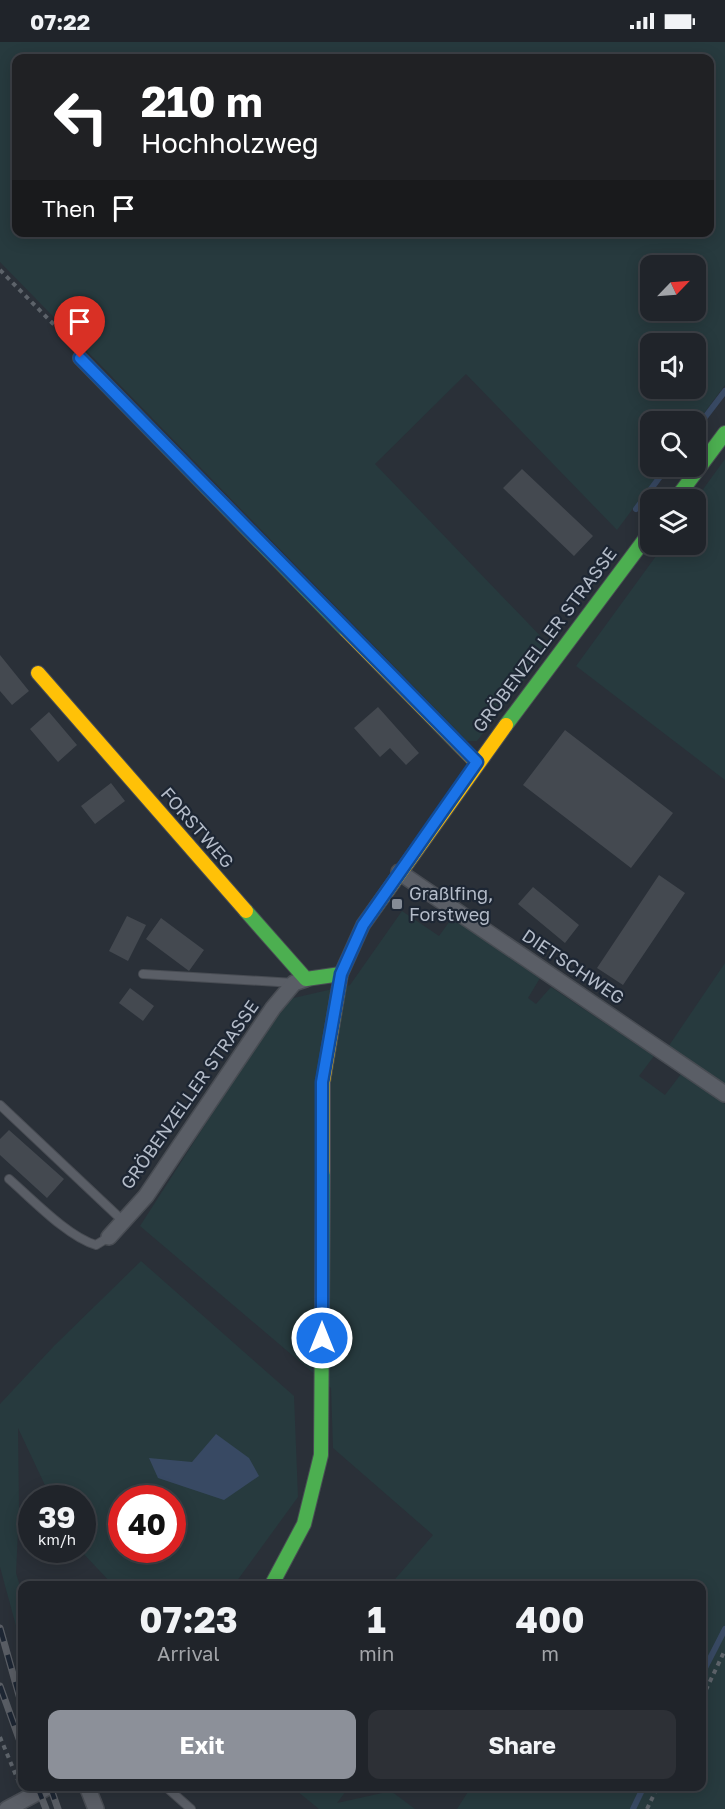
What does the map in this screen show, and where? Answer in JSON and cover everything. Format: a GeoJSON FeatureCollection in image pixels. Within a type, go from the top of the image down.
{"type":"FeatureCollection","features":[{"type":"Feature","properties":{"kind":"street"},"geometry":{"type":"LineString","coordinates":[[80,358],[477,762]]}},
{"type":"Feature","properties":{"kind":"street"},"geometry":{"type":"LineString","coordinates":[[683,489],[725,433]]}},
{"type":"Feature","properties":{"kind":"street","name":"GRÖBENZELLER STRASSE"},"geometry":{"type":"LineString","coordinates":[[274,1581],[304,1524],[321,1455],[322,1082],[341,974],[363,925],[399,872],[477,762],[640,546]]}},
{"type":"Feature","properties":{"kind":"street","name":"FORSTWEG"},"geometry":{"type":"LineString","coordinates":[[38,673],[300,981]]}},
{"type":"Feature","properties":{"kind":"street","name":"DIETSCHWEG"},"geometry":{"type":"LineString","coordinates":[[399,872],[725,1094]]}},
{"type":"Feature","properties":{"kind":"street"},"geometry":{"type":"LineString","coordinates":[[300,981],[341,974]]}},
{"type":"Feature","properties":{"kind":"street","name":"GRÖBENZELLER STRASSE"},"geometry":{"type":"LineString","coordinates":[[109,1237],[146,1196],[273,1008],[300,981]]}},
{"type":"Feature","properties":{"kind":"street"},"geometry":{"type":"LineString","coordinates":[[8,1809],[41,1791]]}},
{"type":"Feature","properties":{"kind":"street"},"geometry":{"type":"LineString","coordinates":[[89,1791],[96,1809]]}},
{"type":"Feature","properties":{"kind":"lane"},"geometry":{"type":"LineString","coordinates":[[143,974],[300,981]]}},
{"type":"Feature","properties":{"kind":"lane"},"geometry":{"type":"LineString","coordinates":[[0,1105],[123,1221]]}},
{"type":"Feature","properties":{"kind":"lane"},"geometry":{"type":"LineString","coordinates":[[9,1179],[85,1242],[96,1245],[109,1237]]}},
{"type":"Feature","properties":{"kind":"lane"},"geometry":{"type":"LineString","coordinates":[[171,1791],[191,1809]]}},
{"type":"Feature","properties":{"kind":"path"},"geometry":{"type":"LineString","coordinates":[[0,270],[74,344],[80,358]]}},
{"type":"Feature","properties":{"kind":"path"},"geometry":{"type":"LineString","coordinates":[[706,1690],[725,1650]]}},
{"type":"Feature","properties":{"kind":"path"},"geometry":{"type":"LineString","coordinates":[[0,1737],[18,1782]]}},
{"type":"Feature","properties":{"kind":"path"},"geometry":{"type":"LineString","coordinates":[[647,1809],[656,1791]]}},
{"type":"Feature","properties":{"kind":"green space"},"geometry":{"type":"Polygon","coordinates":[[[0,42],[725,42],[725,385],[706,411],[640,411],[640,477],[657,477],[648,489],[640,489],[640,499],[617,530],[466,374],[375,464],[550,646],[477,741],[467,741],[0,262],[0,42]]]}},
{"type":"Feature","properties":{"kind":"green space"},"geometry":{"type":"Polygon","coordinates":[[[725,459],[725,780],[576,666],[657,555],[706,555],[706,489],[703,489],[725,459]]]}},
{"type":"Feature","properties":{"kind":"green space"},"geometry":{"type":"Polygon","coordinates":[[[402,911],[439,936],[452,918],[540,978],[528,998],[536,1004],[551,987],[654,1056],[639,1076],[665,1095],[681,1074],[725,1104],[725,1809],[457,1809],[468,1791],[706,1791],[706,1581],[393,1581],[433,1535],[333,1448],[331,1388],[140,1226],[285,1000],[350,985],[402,911]]]}},
{"type":"Feature","properties":{"kind":"green space"},"geometry":{"type":"Polygon","coordinates":[[[725,963],[725,1085],[668,1047],[725,963]]]}},
{"type":"Feature","properties":{"kind":"green space"},"geometry":{"type":"Polygon","coordinates":[[[141,1261],[294,1396],[298,1497],[237,1581],[109,1581],[92,1563],[96,1563],[96,1485],[45,1485],[18,1428],[16,1573],[18,1581],[18,1633],[0,1567],[0,1404],[54,1346],[141,1261]]]}},
{"type":"Feature","properties":{"kind":"green space"},"geometry":{"type":"Polygon","coordinates":[[[297,1791],[346,1791],[337,1803],[391,1791],[415,1809],[319,1809],[297,1791]]]}},
{"type":"Feature","properties":{"kind":"water"},"geometry":{"type":"Polygon","coordinates":[[[216,1434],[249,1458],[259,1476],[224,1500],[186,1487],[186,1485],[158,1478],[149,1458],[192,1462],[216,1434]]]}},
{"type":"Feature","properties":{"kind":"building"},"geometry":{"type":"Polygon","coordinates":[[[522,469],[593,536],[574,556],[503,488],[522,469]]]}},
{"type":"Feature","properties":{"kind":"building"},"geometry":{"type":"Polygon","coordinates":[[[0,655],[29,691],[12,705],[0,691],[0,655]]]}},
{"type":"Feature","properties":{"kind":"building"},"geometry":{"type":"Polygon","coordinates":[[[378,707],[419,753],[406,765],[390,748],[380,757],[354,728],[378,707]]]}},
{"type":"Feature","properties":{"kind":"building"},"geometry":{"type":"Polygon","coordinates":[[[49,712],[77,745],[58,762],[30,729],[49,712]]]}},
{"type":"Feature","properties":{"kind":"building"},"geometry":{"type":"Polygon","coordinates":[[[565,730],[673,813],[631,868],[523,785],[565,730]]]}},
{"type":"Feature","properties":{"kind":"building"},"geometry":{"type":"Polygon","coordinates":[[[111,783],[125,801],[95,824],[81,806],[111,783]]]}},
{"type":"Feature","properties":{"kind":"building"},"geometry":{"type":"Polygon","coordinates":[[[659,875],[685,893],[623,985],[597,968],[659,875]]]}},
{"type":"Feature","properties":{"kind":"building"},"geometry":{"type":"Polygon","coordinates":[[[533,887],[579,925],[565,943],[518,904],[533,887]]]}},
{"type":"Feature","properties":{"kind":"building"},"geometry":{"type":"Polygon","coordinates":[[[127,916],[146,925],[128,961],[109,951],[127,916]]]}},
{"type":"Feature","properties":{"kind":"building"},"geometry":{"type":"Polygon","coordinates":[[[161,918],[204,950],[189,971],[146,939],[161,918]]]}},
{"type":"Feature","properties":{"kind":"building"},"geometry":{"type":"Polygon","coordinates":[[[130,988],[154,1006],[143,1021],[119,1003],[130,988]]]}},
{"type":"Feature","properties":{"kind":"building"},"geometry":{"type":"Polygon","coordinates":[[[9,1130],[64,1179],[47,1198],[0,1155],[0,1139],[9,1130]]]}},
{"type":"Feature","properties":{"kind":"waterway"},"geometry":{"type":"LineString","coordinates":[[706,416],[725,391]]}},
{"type":"Feature","properties":{"kind":"waterway"},"geometry":{"type":"LineString","coordinates":[[636,509],[660,477]]}},
{"type":"Feature","properties":{"kind":"waterway"},"geometry":{"type":"LineString","coordinates":[[706,1666],[725,1629]]}},
{"type":"Feature","properties":{"kind":"waterway"},"geometry":{"type":"LineString","coordinates":[[633,1809],[642,1791]]}},
{"type":"Feature","properties":{"kind":"railway"},"geometry":{"type":"LineString","coordinates":[[0,1628],[18,1692]]}},
{"type":"Feature","properties":{"kind":"railway"},"geometry":{"type":"LineString","coordinates":[[0,1686],[18,1736]]}},
{"type":"Feature","properties":{"kind":"railway"},"geometry":{"type":"LineString","coordinates":[[39,1791],[46,1809]]}},
{"type":"Feature","properties":{"kind":"railway"},"geometry":{"type":"LineString","coordinates":[[52,1791],[58,1809]]}},
{"type":"Feature","properties":{"kind":"traffic: fast"},"geometry":{"type":"LineString","coordinates":[[80,358],[346,630]]}},
{"type":"Feature","properties":{"kind":"traffic: fast"},"geometry":{"type":"LineString","coordinates":[[683,489],[725,433]]}},
{"type":"Feature","properties":{"kind":"traffic: fast"},"geometry":{"type":"LineString","coordinates":[[506,725],[640,546]]}},
{"type":"Feature","properties":{"kind":"traffic: fast"},"geometry":{"type":"LineString","coordinates":[[246,911],[306,979],[341,974]]}},
{"type":"Feature","properties":{"kind":"traffic: fast"},"geometry":{"type":"LineString","coordinates":[[274,1581],[304,1524],[321,1455],[323,1171]]}},
{"type":"Feature","properties":{"kind":"traffic: slow"},"geometry":{"type":"LineString","coordinates":[[346,630],[477,763]]}},
{"type":"Feature","properties":{"kind":"traffic: slow"},"geometry":{"type":"LineString","coordinates":[[38,673],[246,911]]}},
{"type":"Feature","properties":{"kind":"traffic: slow"},"geometry":{"type":"LineString","coordinates":[[323,1171],[323,1082],[341,974],[363,925],[506,725]]}},
{"type":"Feature","properties":{"kind":"place","name":"Graßlfing, Forstweg"},"geometry":{"type":"Point","coordinates":[397,904]}},
{"type":"Feature","properties":{"kind":"route"},"geometry":{"type":"LineString","coordinates":[[80,358],[477,762],[363,925],[341,974],[322,1082],[322,1338]]}}]}
